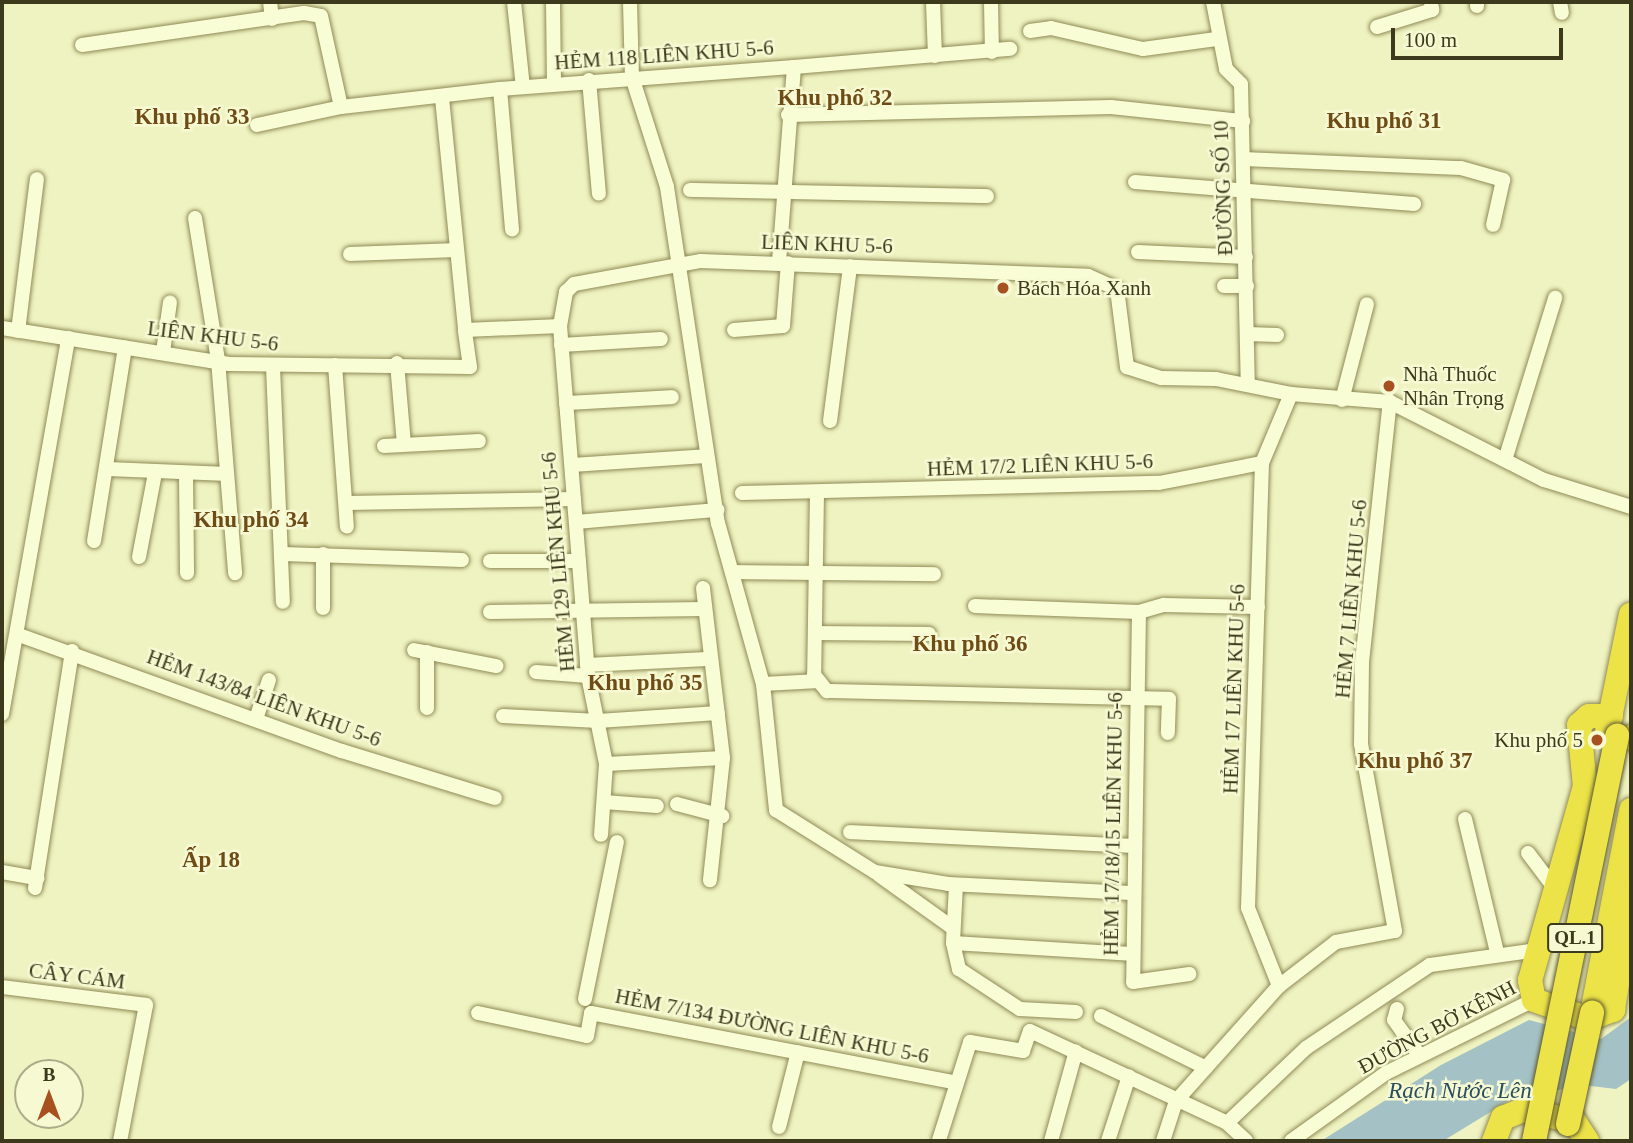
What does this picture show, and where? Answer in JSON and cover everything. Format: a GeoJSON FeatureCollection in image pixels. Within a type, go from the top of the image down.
{"type":"FeatureCollection","features":[{"type":"Feature","properties":{"kind":"highway","name":"QL.1"},"geometry":{"type":"LineString","coordinates":[[1534,1141],[1623,732],[1631,614]]}},
{"type":"Feature","properties":{"kind":"highway","name":"QL.1"},"geometry":{"type":"LineString","coordinates":[[1549,1141],[1623,732],[1631,666]]}},
{"type":"Feature","properties":{"kind":"highway"},"geometry":{"type":"LineString","coordinates":[[1623,732],[1589,716],[1579,725],[1585,786],[1538,950],[1530,989],[1534,1000],[1588,1018],[1613,1010],[1631,893]]}},
{"type":"Feature","properties":{"kind":"highway","name":"QL.1"},"geometry":{"type":"LineString","coordinates":[[1525,1141],[1623,732]]}},
{"type":"Feature","properties":{"kind":"highway","name":"QL.1"},"geometry":{"type":"LineString","coordinates":[[1566,1133],[1631,810]]}},
{"type":"Feature","properties":{"kind":"highway"},"geometry":{"type":"LineString","coordinates":[[1494,1141],[1503,1118],[1523,1110],[1574,1121],[1587,1141]]}},
{"type":"Feature","properties":{"kind":"street"},"geometry":{"type":"LineString","coordinates":[[270,2],[272,19]]}},
{"type":"Feature","properties":{"kind":"street"},"geometry":{"type":"LineString","coordinates":[[514,2],[523,87]]}},
{"type":"Feature","properties":{"kind":"street"},"geometry":{"type":"LineString","coordinates":[[554,2],[554,84]]}},
{"type":"Feature","properties":{"kind":"street"},"geometry":{"type":"LineString","coordinates":[[630,2],[632,77],[663,172],[706,456],[732,572],[763,684],[775,810],[875,872],[953,935],[1131,954]]}},
{"type":"Feature","properties":{"kind":"street"},"geometry":{"type":"LineString","coordinates":[[933,2],[935,56]]}},
{"type":"Feature","properties":{"kind":"street"},"geometry":{"type":"LineString","coordinates":[[991,2],[992,52]]}},
{"type":"Feature","properties":{"kind":"street"},"geometry":{"type":"LineString","coordinates":[[1377,27],[1432,10],[1431,2]]}},
{"type":"Feature","properties":{"kind":"street","name":"ĐƯỜNG SỐ 10"},"geometry":{"type":"LineString","coordinates":[[1211,3],[1216,39],[1226,69],[1241,84],[1248,383]]}},
{"type":"Feature","properties":{"kind":"street"},"geometry":{"type":"LineString","coordinates":[[82,45],[272,19],[321,16],[341,107]]}},
{"type":"Feature","properties":{"kind":"street"},"geometry":{"type":"LineString","coordinates":[[1030,31],[1052,28],[1143,49],[1216,39]]}},
{"type":"Feature","properties":{"kind":"street"},"geometry":{"type":"LineString","coordinates":[[794,67],[1010,49]]}},
{"type":"Feature","properties":{"kind":"street","name":"HẺM 118 LIÊN KHU 5-6"},"geometry":{"type":"LineString","coordinates":[[257,125],[341,107],[442,98],[500,89],[589,80],[794,67],[783,191],[783,326],[734,330]]}},
{"type":"Feature","properties":{"kind":"street"},"geometry":{"type":"LineString","coordinates":[[589,80],[599,194]]}},
{"type":"Feature","properties":{"kind":"street"},"geometry":{"type":"LineString","coordinates":[[500,89],[512,229]]}},
{"type":"Feature","properties":{"kind":"street"},"geometry":{"type":"LineString","coordinates":[[442,98],[465,330],[560,326]]}},
{"type":"Feature","properties":{"kind":"street"},"geometry":{"type":"LineString","coordinates":[[788,115],[1111,107],[1243,121]]}},
{"type":"Feature","properties":{"kind":"street"},"geometry":{"type":"LineString","coordinates":[[1243,159],[1461,168],[1503,180],[1493,225]]}},
{"type":"Feature","properties":{"kind":"street"},"geometry":{"type":"LineString","coordinates":[[18,331],[37,179]]}},
{"type":"Feature","properties":{"kind":"street"},"geometry":{"type":"LineString","coordinates":[[1135,182],[1243,188],[1414,204]]}},
{"type":"Feature","properties":{"kind":"street"},"geometry":{"type":"LineString","coordinates":[[690,190],[987,195]]}},
{"type":"Feature","properties":{"kind":"street"},"geometry":{"type":"LineString","coordinates":[[195,218],[218,360],[235,573]]}},
{"type":"Feature","properties":{"kind":"street"},"geometry":{"type":"LineString","coordinates":[[350,254],[457,250]]}},
{"type":"Feature","properties":{"kind":"street"},"geometry":{"type":"LineString","coordinates":[[1138,252],[1246,257]]}},
{"type":"Feature","properties":{"kind":"street","name":"LIÊN KHU 5-6"},"geometry":{"type":"LineString","coordinates":[[560,326],[566,292],[574,284],[679,265],[784,263],[1106,281],[1117,289],[1127,367],[1161,378],[1248,383],[1291,394],[1390,402],[1573,491],[1631,507]]}},
{"type":"Feature","properties":{"kind":"street"},"geometry":{"type":"LineString","coordinates":[[830,421],[850,266]]}},
{"type":"Feature","properties":{"kind":"street"},"geometry":{"type":"LineString","coordinates":[[1224,286],[1247,286]]}},
{"type":"Feature","properties":{"kind":"street"},"geometry":{"type":"LineString","coordinates":[[1505,460],[1555,298]]}},
{"type":"Feature","properties":{"kind":"street"},"geometry":{"type":"LineString","coordinates":[[163,352],[170,302]]}},
{"type":"Feature","properties":{"kind":"street"},"geometry":{"type":"LineString","coordinates":[[1342,400],[1367,304]]}},
{"type":"Feature","properties":{"kind":"street","name":"HẺM 129 LIÊN KHU 5-6"},"geometry":{"type":"LineString","coordinates":[[560,326],[588,671],[606,764],[601,835]]}},
{"type":"Feature","properties":{"kind":"street","name":"LIÊN KHU 5-6"},"geometry":{"type":"LineString","coordinates":[[2,328],[273,367],[397,363],[470,367],[465,330]]}},
{"type":"Feature","properties":{"kind":"street"},"geometry":{"type":"LineString","coordinates":[[1247,334],[1277,335]]}},
{"type":"Feature","properties":{"kind":"street"},"geometry":{"type":"LineString","coordinates":[[2,714],[19,635],[68,338]]}},
{"type":"Feature","properties":{"kind":"street"},"geometry":{"type":"LineString","coordinates":[[561,345],[661,339]]}},
{"type":"Feature","properties":{"kind":"street"},"geometry":{"type":"LineString","coordinates":[[94,541],[109,469],[125,347]]}},
{"type":"Feature","properties":{"kind":"street"},"geometry":{"type":"LineString","coordinates":[[397,363],[404,444]]}},
{"type":"Feature","properties":{"kind":"street"},"geometry":{"type":"LineString","coordinates":[[335,365],[347,527]]}},
{"type":"Feature","properties":{"kind":"street"},"geometry":{"type":"LineString","coordinates":[[273,367],[283,603]]}},
{"type":"Feature","properties":{"kind":"street","name":"HẺM 17 LIÊN KHU 5-6"},"geometry":{"type":"LineString","coordinates":[[1279,986],[1248,908],[1262,463],[1291,394]]}},
{"type":"Feature","properties":{"kind":"street"},"geometry":{"type":"LineString","coordinates":[[566,403],[672,397]]}},
{"type":"Feature","properties":{"kind":"street","name":"HẺM 7 LIÊN KHU 5-6"},"geometry":{"type":"LineString","coordinates":[[1163,1141],[1176,1101],[1279,986],[1336,942],[1395,931],[1361,744],[1362,662],[1390,402]]}},
{"type":"Feature","properties":{"kind":"street"},"geometry":{"type":"LineString","coordinates":[[384,446],[478,441]]}},
{"type":"Feature","properties":{"kind":"street"},"geometry":{"type":"LineString","coordinates":[[572,465],[706,456]]}},
{"type":"Feature","properties":{"kind":"street","name":"HẺM 17/2 LIÊN KHU 5-6"},"geometry":{"type":"LineString","coordinates":[[742,493],[1159,483],[1262,463]]}},
{"type":"Feature","properties":{"kind":"street"},"geometry":{"type":"LineString","coordinates":[[109,469],[186,475],[227,474]]}},
{"type":"Feature","properties":{"kind":"street"},"geometry":{"type":"LineString","coordinates":[[139,556],[155,472]]}},
{"type":"Feature","properties":{"kind":"street"},"geometry":{"type":"LineString","coordinates":[[186,475],[187,573]]}},
{"type":"Feature","properties":{"kind":"street"},"geometry":{"type":"LineString","coordinates":[[817,493],[820,572],[818,633],[823,686]]}},
{"type":"Feature","properties":{"kind":"street"},"geometry":{"type":"LineString","coordinates":[[347,503],[484,498],[574,499]]}},
{"type":"Feature","properties":{"kind":"street"},"geometry":{"type":"LineString","coordinates":[[576,522],[717,510]]}},
{"type":"Feature","properties":{"kind":"street"},"geometry":{"type":"LineString","coordinates":[[283,554],[462,560]]}},
{"type":"Feature","properties":{"kind":"street"},"geometry":{"type":"LineString","coordinates":[[323,554],[323,608]]}},
{"type":"Feature","properties":{"kind":"street"},"geometry":{"type":"LineString","coordinates":[[490,561],[579,561]]}},
{"type":"Feature","properties":{"kind":"street"},"geometry":{"type":"LineString","coordinates":[[732,572],[934,574]]}},
{"type":"Feature","properties":{"kind":"street"},"geometry":{"type":"LineString","coordinates":[[703,588],[707,659],[718,713],[723,758],[722,816],[710,880]]}},
{"type":"Feature","properties":{"kind":"street"},"geometry":{"type":"LineString","coordinates":[[975,606],[1139,612],[1164,605],[1258,607]]}},
{"type":"Feature","properties":{"kind":"street"},"geometry":{"type":"LineString","coordinates":[[490,612],[583,615],[704,609]]}},
{"type":"Feature","properties":{"kind":"street","name":"HẺM 17/18/15 LIÊN KHU 5-6"},"geometry":{"type":"LineString","coordinates":[[1139,612],[1131,892],[1133,982],[1189,974]]}},
{"type":"Feature","properties":{"kind":"street"},"geometry":{"type":"LineString","coordinates":[[818,633],[929,634]]}},
{"type":"Feature","properties":{"kind":"street","name":"HẺM 143/84 LIÊN KHU 5-6"},"geometry":{"type":"LineString","coordinates":[[19,635],[72,651],[256,719],[495,798]]}},
{"type":"Feature","properties":{"kind":"street"},"geometry":{"type":"LineString","coordinates":[[2,872],[36,883],[72,651]]}},
{"type":"Feature","properties":{"kind":"street"},"geometry":{"type":"LineString","coordinates":[[427,708],[421,651],[496,666]]}},
{"type":"Feature","properties":{"kind":"street"},"geometry":{"type":"LineString","coordinates":[[536,672],[588,671],[707,659]]}},
{"type":"Feature","properties":{"kind":"street"},"geometry":{"type":"LineString","coordinates":[[256,719],[269,680]]}},
{"type":"Feature","properties":{"kind":"street"},"geometry":{"type":"LineString","coordinates":[[763,684],[1169,699],[1168,733]]}},
{"type":"Feature","properties":{"kind":"street"},"geometry":{"type":"LineString","coordinates":[[503,716],[598,721],[718,713]]}},
{"type":"Feature","properties":{"kind":"street"},"geometry":{"type":"LineString","coordinates":[[606,764],[723,758]]}},
{"type":"Feature","properties":{"kind":"street"},"geometry":{"type":"LineString","coordinates":[[604,802],[657,806]]}},
{"type":"Feature","properties":{"kind":"street"},"geometry":{"type":"LineString","coordinates":[[677,804],[722,816]]}},
{"type":"Feature","properties":{"kind":"street"},"geometry":{"type":"LineString","coordinates":[[1465,819],[1497,952]]}},
{"type":"Feature","properties":{"kind":"street"},"geometry":{"type":"LineString","coordinates":[[850,832],[1133,846]]}},
{"type":"Feature","properties":{"kind":"street"},"geometry":{"type":"LineString","coordinates":[[585,999],[617,842]]}},
{"type":"Feature","properties":{"kind":"street"},"geometry":{"type":"LineString","coordinates":[[1528,853],[1556,890]]}},
{"type":"Feature","properties":{"kind":"street"},"geometry":{"type":"LineString","coordinates":[[875,872],[956,885],[1131,892]]}},
{"type":"Feature","properties":{"kind":"street"},"geometry":{"type":"LineString","coordinates":[[956,885],[953,935],[959,969],[1020,1009],[1076,1012]]}},
{"type":"Feature","properties":{"kind":"street"},"geometry":{"type":"LineString","coordinates":[[1227,1123],[1306,1048],[1419,973],[1448,959],[1538,950]]}},
{"type":"Feature","properties":{"kind":"street","name":"CÂY CÁM"},"geometry":{"type":"LineString","coordinates":[[2,987],[146,1005],[120,1141]]}},
{"type":"Feature","properties":{"kind":"street","name":"ĐƯỜNG BỜ KÊNH"},"geometry":{"type":"LineString","coordinates":[[1291,1141],[1420,1056],[1534,1000]]}},
{"type":"Feature","properties":{"kind":"street"},"geometry":{"type":"LineString","coordinates":[[1020,1009],[1030,1031],[1227,1123],[1246,1141]]}},
{"type":"Feature","properties":{"kind":"street"},"geometry":{"type":"LineString","coordinates":[[1397,1009],[1394,1020],[1420,1056]]}},
{"type":"Feature","properties":{"kind":"street","name":"HẺM 7/134 ĐƯỜNG LIÊN KHU 5-6"},"geometry":{"type":"LineString","coordinates":[[478,1013],[587,1036],[591,1013],[953,1082],[970,1042],[1023,1051],[1030,1031]]}},
{"type":"Feature","properties":{"kind":"street"},"geometry":{"type":"LineString","coordinates":[[1101,1016],[1206,1068]]}},
{"type":"Feature","properties":{"kind":"street"},"geometry":{"type":"LineString","coordinates":[[1051,1141],[1076,1051]]}},
{"type":"Feature","properties":{"kind":"street"},"geometry":{"type":"LineString","coordinates":[[779,1127],[798,1052]]}},
{"type":"Feature","properties":{"kind":"street"},"geometry":{"type":"LineString","coordinates":[[1108,1141],[1129,1076]]}},
{"type":"Feature","properties":{"kind":"street"},"geometry":{"type":"LineString","coordinates":[[939,1140],[953,1082]]}},
{"type":"Feature","properties":{"kind":"water","name":"Rạch Nước Lên"},"geometry":{"type":"Polygon","coordinates":[[[1631,1017],[1631,1079],[1616,1089],[1583,1085],[1510,1100],[1443,1141],[1321,1141],[1441,1065],[1529,1020],[1601,1039],[1631,1017]]]}},
{"type":"Feature","properties":{"kind":"place","name":"Bách Hóa Xanh"},"geometry":{"type":"Point","coordinates":[1003,288]}},
{"type":"Feature","properties":{"kind":"place","name":"Nhà Thuốc Nhân Trọng"},"geometry":{"type":"Point","coordinates":[1389,386]}},
{"type":"Feature","properties":{"kind":"place","name":"Khu phố 5"},"geometry":{"type":"Point","coordinates":[1597,740]}},
{"type":"Feature","properties":{"kind":"district","name":"Khu phố 32"},"geometry":{"type":"Point","coordinates":[835,98]}},
{"type":"Feature","properties":{"kind":"district","name":"Khu phố 33"},"geometry":{"type":"Point","coordinates":[192,117]}},
{"type":"Feature","properties":{"kind":"district","name":"Khu phố 31"},"geometry":{"type":"Point","coordinates":[1384,121]}},
{"type":"Feature","properties":{"kind":"district","name":"Khu phố 34"},"geometry":{"type":"Point","coordinates":[251,520]}},
{"type":"Feature","properties":{"kind":"district","name":"Khu phố 36"},"geometry":{"type":"Point","coordinates":[970,644]}},
{"type":"Feature","properties":{"kind":"district","name":"Khu phố 35"},"geometry":{"type":"Point","coordinates":[645,683]}},
{"type":"Feature","properties":{"kind":"district","name":"Khu phố 37"},"geometry":{"type":"Point","coordinates":[1415,761]}},
{"type":"Feature","properties":{"kind":"district","name":"Ấp 18"},"geometry":{"type":"Point","coordinates":[211,860]}}]}
